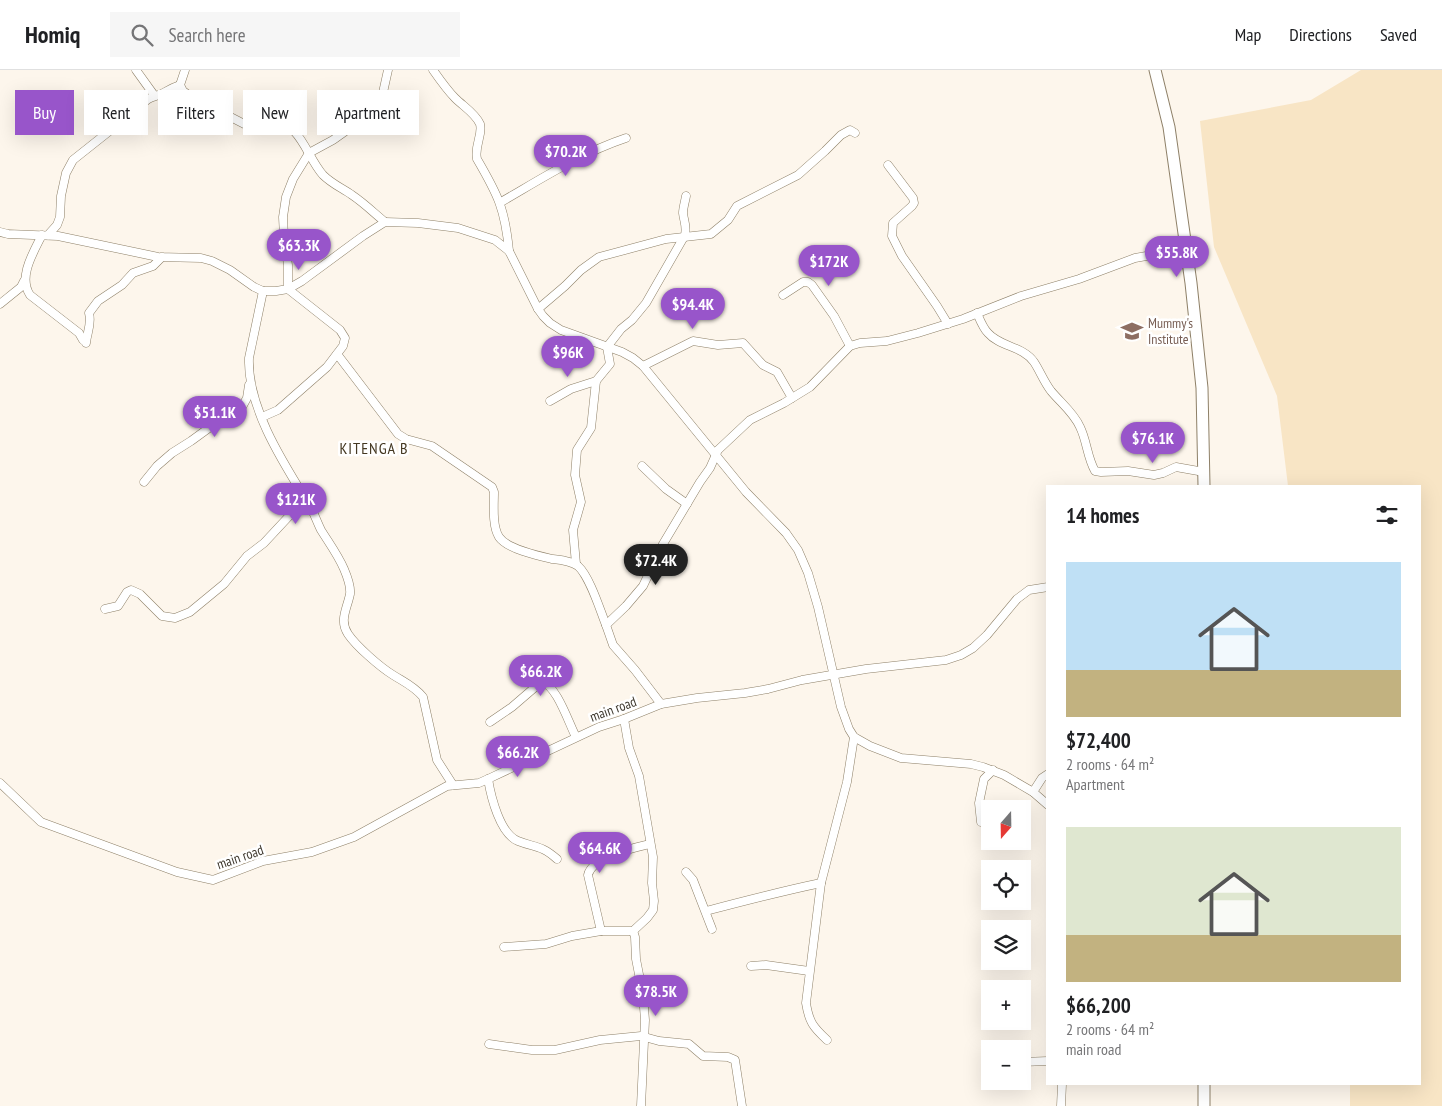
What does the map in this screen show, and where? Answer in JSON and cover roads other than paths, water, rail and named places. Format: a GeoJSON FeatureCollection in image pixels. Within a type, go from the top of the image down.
{"type":"FeatureCollection","features":[{"type":"Feature","properties":{"kind":"main road"},"geometry":{"type":"LineString","coordinates":[[1155,70],[1169,127],[1186,249],[1202,388],[1204,485]]}},
{"type":"Feature","properties":{"kind":"main road"},"geometry":{"type":"LineString","coordinates":[[1204,1085],[1204,1106]]}},
{"type":"Feature","properties":{"kind":"street"},"geometry":{"type":"LineString","coordinates":[[136,70],[154,94]]}},
{"type":"Feature","properties":{"kind":"street"},"geometry":{"type":"LineString","coordinates":[[0,304],[21,287],[30,260],[45,235],[57,224],[60,217],[61,196],[66,174],[73,160],[141,106],[145,100],[154,94],[164,93],[180,85],[185,70]]}},
{"type":"Feature","properties":{"kind":"street"},"geometry":{"type":"LineString","coordinates":[[288,288],[288,265],[283,217],[286,196],[293,179],[309,153],[333,140],[371,112],[382,97],[388,70]]}},
{"type":"Feature","properties":{"kind":"street"},"geometry":{"type":"LineString","coordinates":[[433,70],[442,84],[478,122],[480,128],[476,148],[477,159],[501,202],[509,251],[543,316],[561,330],[633,358],[644,366],[715,456],[746,492],[786,533],[798,550],[811,581],[841,707],[854,737],[870,746],[901,758],[971,764],[993,770],[1033,792],[1046,803]]}},
{"type":"Feature","properties":{"kind":"street"},"geometry":{"type":"LineString","coordinates":[[180,85],[183,91],[196,100],[250,127],[259,126],[271,121],[285,124],[301,138],[318,168],[329,180],[353,195],[386,222]]}},
{"type":"Feature","properties":{"kind":"street"},"geometry":{"type":"LineString","coordinates":[[538,309],[599,256],[666,239],[711,234],[728,220],[737,206],[798,175],[841,135],[850,130],[855,133]]}},
{"type":"Feature","properties":{"kind":"street"},"geometry":{"type":"LineString","coordinates":[[501,202],[571,161],[606,144],[626,138]]}},
{"type":"Feature","properties":{"kind":"street"},"geometry":{"type":"LineString","coordinates":[[888,165],[913,198],[914,203],[893,223],[892,236],[902,256],[948,324]]}},
{"type":"Feature","properties":{"kind":"street"},"geometry":{"type":"LineString","coordinates":[[550,400],[572,389],[596,381],[610,364],[607,347],[646,303],[682,238],[686,229],[683,215],[686,196]]}},
{"type":"Feature","properties":{"kind":"street"},"geometry":{"type":"LineString","coordinates":[[0,232],[45,235],[148,255],[162,257],[186,256],[212,261],[263,290],[288,288],[318,270],[374,228],[386,222],[418,223],[458,228],[495,240],[509,251]]}},
{"type":"Feature","properties":{"kind":"street"},"geometry":{"type":"LineString","coordinates":[[606,625],[626,606],[642,586],[663,544],[710,468],[718,450],[724,443],[750,420],[810,387],[850,346],[860,343],[887,341],[948,324],[1021,296],[1079,279],[1135,258],[1186,249]]}},
{"type":"Feature","properties":{"kind":"street"},"geometry":{"type":"LineString","coordinates":[[24,281],[25,288],[30,296],[68,323],[79,333],[84,342],[91,321],[89,313],[98,301],[122,285],[133,273],[153,266],[162,257]]}},
{"type":"Feature","properties":{"kind":"street"},"geometry":{"type":"LineString","coordinates":[[783,295],[803,282],[808,282],[812,285],[834,316],[850,346]]}},
{"type":"Feature","properties":{"kind":"street"},"geometry":{"type":"LineString","coordinates":[[262,416],[278,410],[327,367],[344,341],[344,334],[288,288]]}},
{"type":"Feature","properties":{"kind":"street"},"geometry":{"type":"LineString","coordinates":[[144,482],[157,466],[172,453],[224,417],[242,407],[247,398],[249,358],[263,290]]}},
{"type":"Feature","properties":{"kind":"street"},"geometry":{"type":"LineString","coordinates":[[977,313],[989,334],[1023,352],[1034,362],[1042,378],[1066,406],[1080,427],[1095,471],[1128,471],[1154,475],[1163,474],[1176,467],[1204,472]]}},
{"type":"Feature","properties":{"kind":"street"},"geometry":{"type":"LineString","coordinates":[[644,366],[688,342],[718,345],[743,343],[763,365],[777,372],[792,398]]}},
{"type":"Feature","properties":{"kind":"street"},"geometry":{"type":"LineString","coordinates":[[337,354],[398,434],[406,439],[432,446],[492,487],[497,532],[500,539],[509,545],[534,554],[576,564]]}},
{"type":"Feature","properties":{"kind":"street"},"geometry":{"type":"LineString","coordinates":[[249,378],[272,443],[345,570],[350,594],[343,625],[348,634],[361,648],[391,674],[416,688],[423,696],[437,760],[453,785]]}},
{"type":"Feature","properties":{"kind":"street"},"geometry":{"type":"LineString","coordinates":[[596,381],[591,428],[577,450],[575,475],[581,502],[573,530],[576,564],[594,593],[613,645],[661,704]]}},
{"type":"Feature","properties":{"kind":"street"},"geometry":{"type":"LineString","coordinates":[[642,466],[687,504]]}},
{"type":"Feature","properties":{"kind":"street"},"geometry":{"type":"LineString","coordinates":[[104,610],[118,606],[127,592],[131,590],[140,594],[162,616],[175,618],[190,612],[224,584],[247,556],[270,536],[305,499]]}},
{"type":"Feature","properties":{"kind":"street","name":"main road"},"geometry":{"type":"LineString","coordinates":[[0,783],[42,822],[178,872],[213,880],[263,861],[312,852],[354,837],[447,786],[479,783],[599,727],[661,704],[768,689],[802,680],[896,664],[946,660],[961,655],[973,648],[986,635],[1016,599],[1028,590],[1046,587]]}},
{"type":"Feature","properties":{"kind":"street"},"geometry":{"type":"LineString","coordinates":[[490,722],[512,707],[542,682],[545,682],[551,686],[556,694],[576,737]]}},
{"type":"Feature","properties":{"kind":"street"},"geometry":{"type":"LineString","coordinates":[[504,947],[546,944],[572,936],[601,931],[633,931],[653,910],[653,857],[639,776],[629,748],[624,719]]}},
{"type":"Feature","properties":{"kind":"street"},"geometry":{"type":"LineString","coordinates":[[827,1040],[814,1028],[808,1019],[806,1004],[821,883],[848,782],[854,737]]}},
{"type":"Feature","properties":{"kind":"street"},"geometry":{"type":"LineString","coordinates":[[981,822],[979,803],[984,779],[993,770]]}},
{"type":"Feature","properties":{"kind":"street"},"geometry":{"type":"LineString","coordinates":[[1033,792],[1042,778],[1046,775]]}},
{"type":"Feature","properties":{"kind":"street"},"geometry":{"type":"LineString","coordinates":[[488,779],[495,805],[511,837],[540,846],[556,859]]}},
{"type":"Feature","properties":{"kind":"street"},"geometry":{"type":"LineString","coordinates":[[601,931],[588,875],[591,867],[597,862],[616,854],[650,844]]}},
{"type":"Feature","properties":{"kind":"street"},"geometry":{"type":"LineString","coordinates":[[686,872],[693,880],[712,929]]}},
{"type":"Feature","properties":{"kind":"street"},"geometry":{"type":"LineString","coordinates":[[706,911],[764,895],[821,883]]}},
{"type":"Feature","properties":{"kind":"street"},"geometry":{"type":"LineString","coordinates":[[633,931],[643,994],[645,1037],[641,1106]]}},
{"type":"Feature","properties":{"kind":"street"},"geometry":{"type":"LineString","coordinates":[[750,966],[766,965],[809,971]]}},
{"type":"Feature","properties":{"kind":"street"},"geometry":{"type":"LineString","coordinates":[[489,1044],[532,1050],[555,1050],[634,1035],[659,1041],[689,1044],[693,1045],[700,1054],[708,1057],[732,1058],[736,1064],[742,1106]]}},
{"type":"Feature","properties":{"kind":"street"},"geometry":{"type":"LineString","coordinates":[[1031,1061],[1046,1060]]}},
{"type":"Feature","properties":{"kind":"street"},"geometry":{"type":"LineString","coordinates":[[1061,1106],[1062,1085]]}},
{"type":"Feature","properties":{"kind":"place","name":"Mummy's Institute"},"geometry":{"type":"Point","coordinates":[1132,331]}},
{"type":"Feature","properties":{"kind":"district","name":"KITENGA B"},"geometry":{"type":"Point","coordinates":[374,448]}}]}
